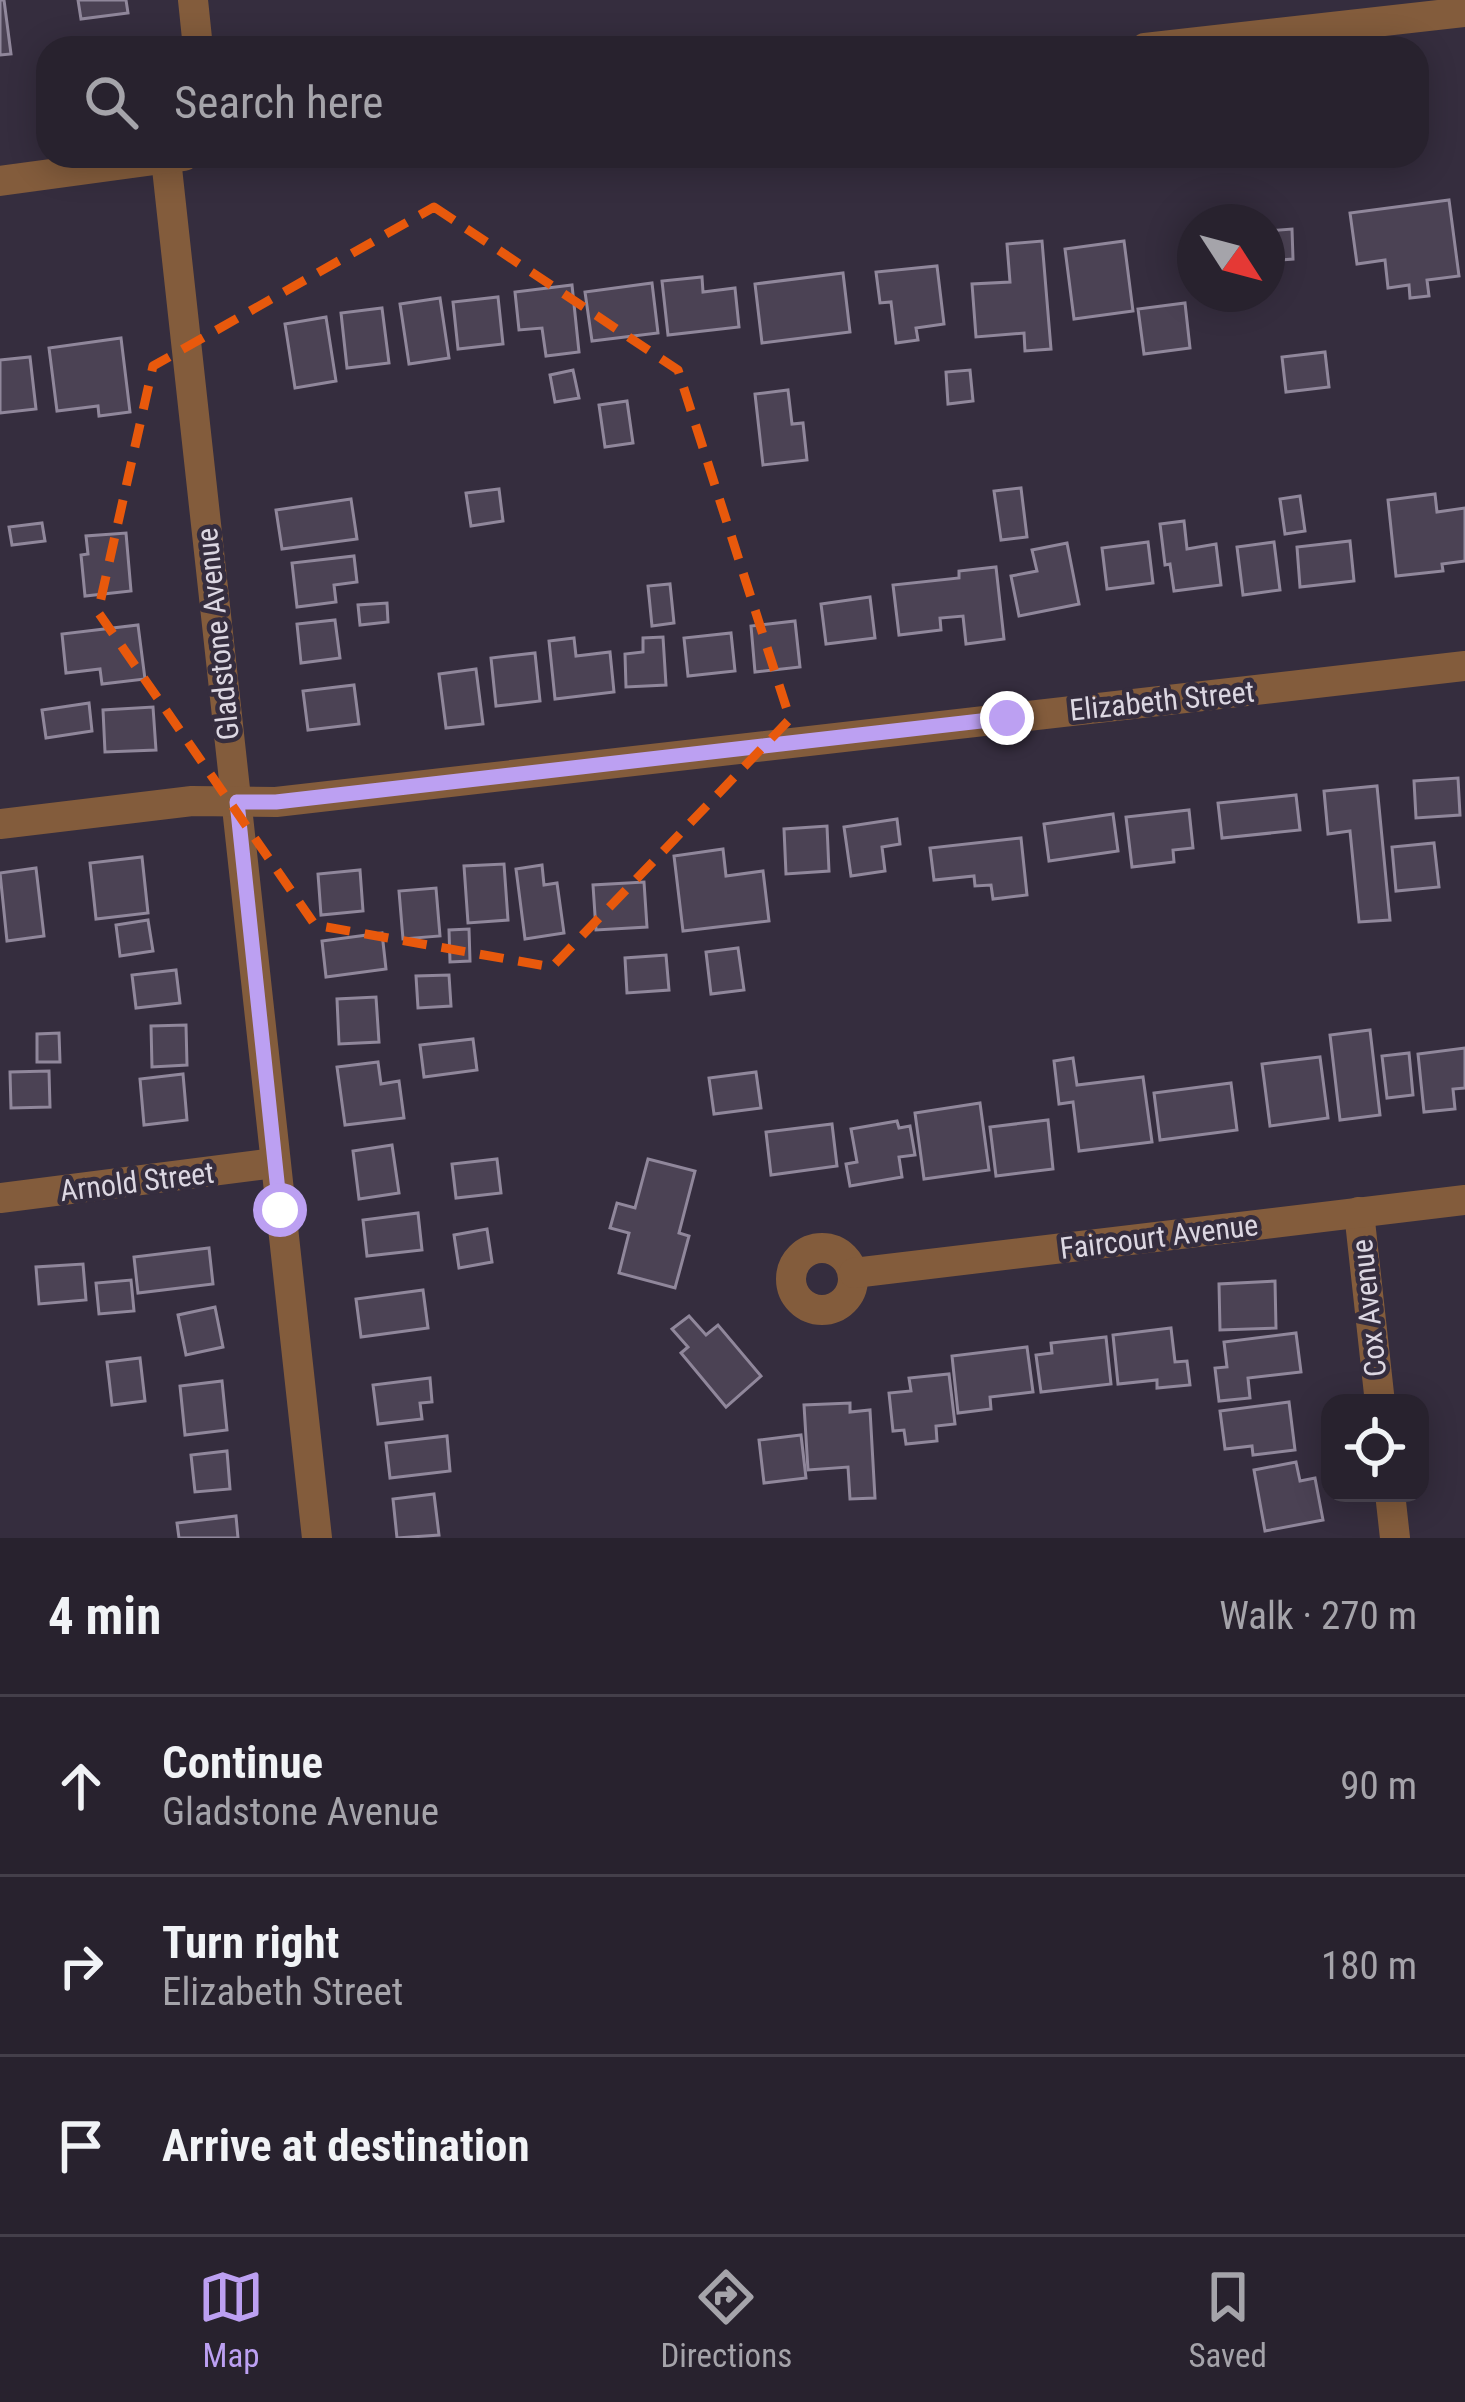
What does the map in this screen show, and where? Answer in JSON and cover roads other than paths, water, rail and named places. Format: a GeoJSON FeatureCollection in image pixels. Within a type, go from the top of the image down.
{"type":"FeatureCollection","features":[{"type":"Feature","properties":{"kind":"street"},"geometry":{"type":"LineString","coordinates":[[193,0],[196,36]]}},
{"type":"Feature","properties":{"kind":"street"},"geometry":{"type":"LineString","coordinates":[[1249,36],[1465,11]]}},
{"type":"Feature","properties":{"kind":"street"},"geometry":{"type":"LineString","coordinates":[[0,181],[95,168]]}},
{"type":"Feature","properties":{"kind":"street","name":"Gladstone Avenue"},"geometry":{"type":"LineString","coordinates":[[177,168],[237,802],[317,1538]]}},
{"type":"Feature","properties":{"kind":"street","name":"Elizabeth Street"},"geometry":{"type":"LineString","coordinates":[[0,824],[192,801],[276,802],[1465,665]]}},
{"type":"Feature","properties":{"kind":"street","name":"Arnold Street"},"geometry":{"type":"LineString","coordinates":[[0,1198],[274,1163]]}},
{"type":"Feature","properties":{"kind":"street","name":"Faircourt Avenue"},"geometry":{"type":"LineString","coordinates":[[854,1274],[1465,1200]]}},
{"type":"Feature","properties":{"kind":"street","name":"Cox Avenue"},"geometry":{"type":"LineString","coordinates":[[1359,1212],[1379,1394]]}},
{"type":"Feature","properties":{"kind":"street"},"geometry":{"type":"LineString","coordinates":[[1391,1502],[1395,1538]]}}]}
